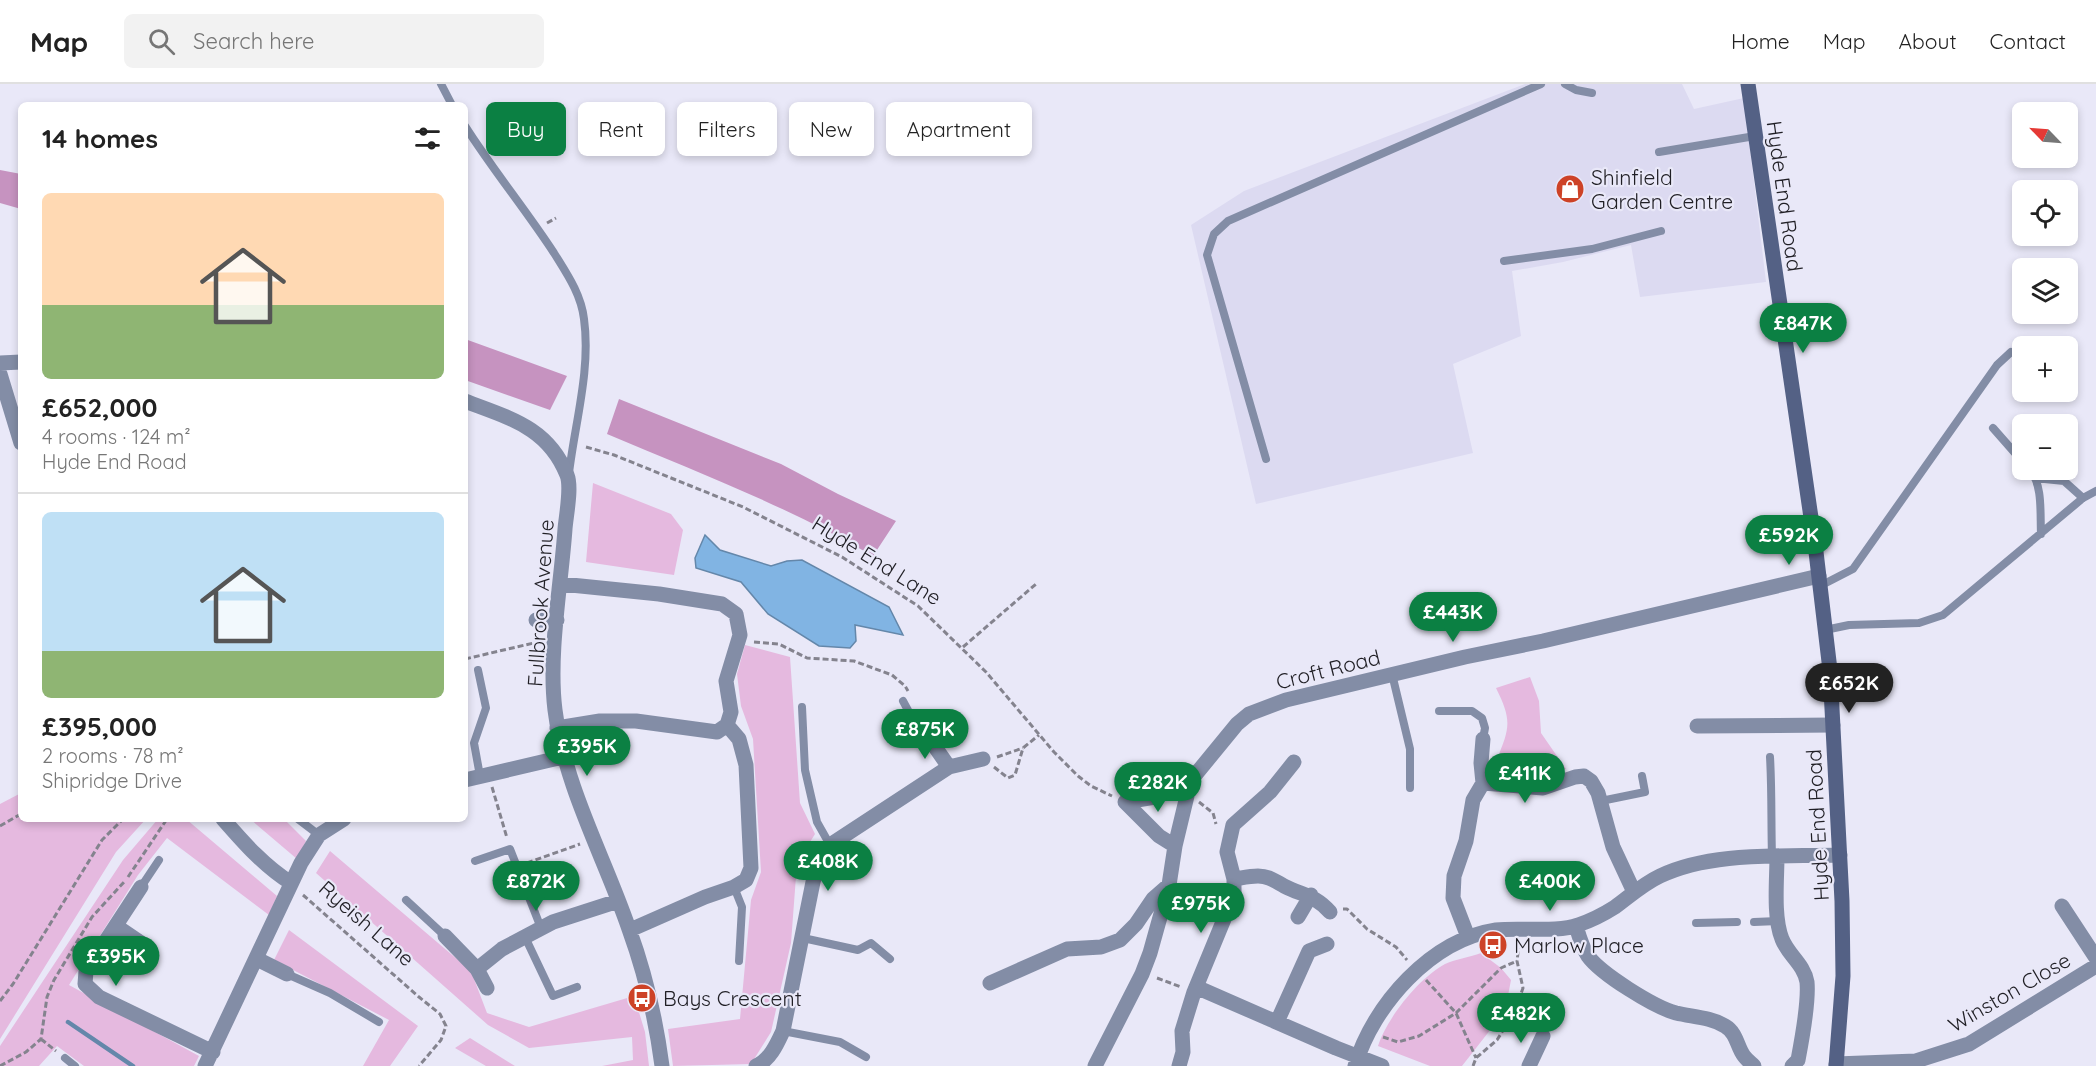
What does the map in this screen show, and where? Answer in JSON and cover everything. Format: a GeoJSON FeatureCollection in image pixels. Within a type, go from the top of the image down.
{"type":"FeatureCollection","features":[{"type":"Feature","properties":{"kind":"main road","name":"Hyde End Road"},"geometry":{"type":"LineString","coordinates":[[1748,84],[1825,630],[1840,855],[1843,976],[1836,1065]]}},
{"type":"Feature","properties":{"kind":"street"},"geometry":{"type":"LineString","coordinates":[[0,363],[18,362]]}},
{"type":"Feature","properties":{"kind":"street"},"geometry":{"type":"LineString","coordinates":[[0,374],[18,433]]}},
{"type":"Feature","properties":{"kind":"street"},"geometry":{"type":"LineString","coordinates":[[468,402],[530,427],[554,450],[569,477]]}},
{"type":"Feature","properties":{"kind":"street","name":"Fullbrook Avenue"},"geometry":{"type":"LineString","coordinates":[[569,477],[555,640],[554,707],[557,728],[573,789],[630,930],[647,990],[662,1066]]}},
{"type":"Feature","properties":{"kind":"street","name":"Croft Road"},"geometry":{"type":"LineString","coordinates":[[1186,789],[1230,731],[1250,714],[1286,700],[1392,674],[1819,581]]}},
{"type":"Feature","properties":{"kind":"street"},"geometry":{"type":"LineString","coordinates":[[557,728],[600,721],[624,721],[717,732],[727,725],[731,712],[726,681],[740,635],[736,614],[722,604],[659,594],[561,584]]}},
{"type":"Feature","properties":{"kind":"street"},"geometry":{"type":"LineString","coordinates":[[536,620],[557,620]]}},
{"type":"Feature","properties":{"kind":"street"},"geometry":{"type":"LineString","coordinates":[[630,930],[747,880],[751,868],[746,765],[739,739],[727,725]]}},
{"type":"Feature","properties":{"kind":"street"},"geometry":{"type":"LineString","coordinates":[[1697,726],[1833,725]]}},
{"type":"Feature","properties":{"kind":"street"},"geometry":{"type":"LineString","coordinates":[[926,734],[949,767]]}},
{"type":"Feature","properties":{"kind":"street"},"geometry":{"type":"LineString","coordinates":[[1468,937],[1453,898],[1454,876],[1466,842],[1473,800],[1483,783],[1481,763],[1483,739]]}},
{"type":"Feature","properties":{"kind":"street"},"geometry":{"type":"LineString","coordinates":[[478,777],[563,757]]}},
{"type":"Feature","properties":{"kind":"street"},"geometry":{"type":"LineString","coordinates":[[759,1066],[775,1049],[783,1031],[819,861],[830,844],[949,767],[989,758]]}},
{"type":"Feature","properties":{"kind":"street"},"geometry":{"type":"LineString","coordinates":[[1179,1066],[1183,1052],[1182,1031],[1195,990],[1234,895],[1234,879],[1227,852],[1233,825],[1270,792],[1294,762]]}},
{"type":"Feature","properties":{"kind":"street"},"geometry":{"type":"LineString","coordinates":[[1483,783],[1543,788],[1575,777],[1584,776],[1591,781],[1601,801],[1613,847],[1634,892]]}},
{"type":"Feature","properties":{"kind":"street"},"geometry":{"type":"LineString","coordinates":[[1095,1066],[1143,974],[1169,885],[1186,789],[1125,802]]}},
{"type":"Feature","properties":{"kind":"street"},"geometry":{"type":"LineString","coordinates":[[1125,802],[1143,822],[1175,846]]}},
{"type":"Feature","properties":{"kind":"street","name":"Ryeish Lane"},"geometry":{"type":"LineString","coordinates":[[226,822],[247,847],[274,872],[291,883]]}},
{"type":"Feature","properties":{"kind":"street"},"geometry":{"type":"LineString","coordinates":[[141,887],[86,971],[85,984],[99,997],[211,1061],[301,863],[319,835],[339,822]]}},
{"type":"Feature","properties":{"kind":"street"},"geometry":{"type":"LineString","coordinates":[[1356,1061],[1381,1011],[1394,994],[1445,948],[1468,937],[1495,930],[1576,926],[1613,908],[1660,876],[1692,864],[1730,859],[1840,855]]}},
{"type":"Feature","properties":{"kind":"street"},"geometry":{"type":"LineString","coordinates":[[1774,857],[1781,937],[1785,947],[1802,966],[1807,982],[1798,1060],[1792,1066]]}},
{"type":"Feature","properties":{"kind":"street"},"geometry":{"type":"LineString","coordinates":[[1234,879],[1257,876],[1271,878],[1311,896],[1321,902],[1330,912]]}},
{"type":"Feature","properties":{"kind":"street"},"geometry":{"type":"LineString","coordinates":[[990,983],[1067,949],[1101,946],[1120,940],[1136,924],[1153,899],[1169,885]]}},
{"type":"Feature","properties":{"kind":"street"},"geometry":{"type":"LineString","coordinates":[[1298,917],[1311,896]]}},
{"type":"Feature","properties":{"kind":"street"},"geometry":{"type":"LineString","coordinates":[[477,969],[502,949],[553,922],[618,901]]}},
{"type":"Feature","properties":{"kind":"street","name":"Winston Close"},"geometry":{"type":"LineString","coordinates":[[2062,906],[2096,958]]}},
{"type":"Feature","properties":{"kind":"street"},"geometry":{"type":"LineString","coordinates":[[1576,926],[1589,957],[1609,974],[1657,1005],[1675,1012],[1710,1019],[1727,1027],[1736,1038],[1743,1055],[1754,1066]]}},
{"type":"Feature","properties":{"kind":"street"},"geometry":{"type":"LineString","coordinates":[[116,927],[141,943]]}},
{"type":"Feature","properties":{"kind":"street"},"geometry":{"type":"LineString","coordinates":[[445,936],[477,969],[487,988]]}},
{"type":"Feature","properties":{"kind":"street"},"geometry":{"type":"LineString","coordinates":[[1276,1022],[1309,951],[1327,944]]}},
{"type":"Feature","properties":{"kind":"street"},"geometry":{"type":"LineString","coordinates":[[257,959],[286,974]]}},
{"type":"Feature","properties":{"kind":"street","name":"Winston Close"},"geometry":{"type":"LineString","coordinates":[[1836,1065],[1917,1061],[1969,1044],[2096,966]]}},
{"type":"Feature","properties":{"kind":"street"},"geometry":{"type":"LineString","coordinates":[[1195,990],[1276,1022],[1356,1061],[1382,1066]]}},
{"type":"Feature","properties":{"kind":"street"},"geometry":{"type":"LineString","coordinates":[[1529,1066],[1543,1036]]}},
{"type":"Feature","properties":{"kind":"lane"},"geometry":{"type":"LineString","coordinates":[[441,84],[450,102]]}},
{"type":"Feature","properties":{"kind":"lane"},"geometry":{"type":"LineString","coordinates":[[1266,459],[1207,255],[1214,234],[1228,221],[1541,84]]}},
{"type":"Feature","properties":{"kind":"lane"},"geometry":{"type":"LineString","coordinates":[[1565,84],[1576,90],[1592,93]]}},
{"type":"Feature","properties":{"kind":"lane"},"geometry":{"type":"LineString","coordinates":[[468,130],[550,246],[570,279],[582,306],[585,322],[584,368],[569,477]]}},
{"type":"Feature","properties":{"kind":"lane"},"geometry":{"type":"LineString","coordinates":[[1659,152],[1755,136]]}},
{"type":"Feature","properties":{"kind":"lane"},"geometry":{"type":"LineString","coordinates":[[1504,261],[1592,249],[1661,231]]}},
{"type":"Feature","properties":{"kind":"lane"},"geometry":{"type":"LineString","coordinates":[[1819,581],[1853,569],[1997,365],[2011,352]]}},
{"type":"Feature","properties":{"kind":"lane"},"geometry":{"type":"LineString","coordinates":[[1993,428],[2012,450]]}},
{"type":"Feature","properties":{"kind":"lane"},"geometry":{"type":"LineString","coordinates":[[2035,480],[2040,503],[2041,534]]}},
{"type":"Feature","properties":{"kind":"lane"},"geometry":{"type":"LineString","coordinates":[[2054,480],[2064,481],[2083,498]]}},
{"type":"Feature","properties":{"kind":"lane"},"geometry":{"type":"LineString","coordinates":[[1825,630],[1850,625],[1919,623],[1943,615],[2083,498],[2096,492]]}},
{"type":"Feature","properties":{"kind":"lane"},"geometry":{"type":"LineString","coordinates":[[478,670],[486,708],[474,743],[478,777]]}},
{"type":"Feature","properties":{"kind":"lane"},"geometry":{"type":"LineString","coordinates":[[1392,674],[1410,748],[1410,788]]}},
{"type":"Feature","properties":{"kind":"lane"},"geometry":{"type":"LineString","coordinates":[[903,702],[917,728],[926,734]]}},
{"type":"Feature","properties":{"kind":"lane"},"geometry":{"type":"LineString","coordinates":[[802,707],[805,770],[816,822],[830,844]]}},
{"type":"Feature","properties":{"kind":"lane"},"geometry":{"type":"LineString","coordinates":[[1439,711],[1472,711],[1482,718],[1485,728],[1483,739]]}},
{"type":"Feature","properties":{"kind":"lane"},"geometry":{"type":"LineString","coordinates":[[1770,757],[1774,857]]}},
{"type":"Feature","properties":{"kind":"lane"},"geometry":{"type":"LineString","coordinates":[[1601,801],[1645,792],[1642,776]]}},
{"type":"Feature","properties":{"kind":"lane"},"geometry":{"type":"LineString","coordinates":[[302,822],[319,835]]}},
{"type":"Feature","properties":{"kind":"lane"},"geometry":{"type":"LineString","coordinates":[[475,861],[510,849],[541,928]]}},
{"type":"Feature","properties":{"kind":"lane"},"geometry":{"type":"LineString","coordinates":[[141,887],[159,860]]}},
{"type":"Feature","properties":{"kind":"lane"},"geometry":{"type":"LineString","coordinates":[[734,887],[742,907],[739,961]]}},
{"type":"Feature","properties":{"kind":"lane"},"geometry":{"type":"LineString","coordinates":[[406,900],[445,936]]}},
{"type":"Feature","properties":{"kind":"lane"},"geometry":{"type":"LineString","coordinates":[[1754,922],[1778,921]]}},
{"type":"Feature","properties":{"kind":"lane"},"geometry":{"type":"LineString","coordinates":[[1696,923],[1737,922]]}},
{"type":"Feature","properties":{"kind":"lane"},"geometry":{"type":"LineString","coordinates":[[525,937],[553,996],[577,987]]}},
{"type":"Feature","properties":{"kind":"lane"},"geometry":{"type":"LineString","coordinates":[[803,938],[858,950],[871,944],[890,959]]}},
{"type":"Feature","properties":{"kind":"lane"},"geometry":{"type":"LineString","coordinates":[[286,974],[330,993],[379,1022]]}},
{"type":"Feature","properties":{"kind":"lane"},"geometry":{"type":"LineString","coordinates":[[783,1031],[840,1042],[866,1057]]}},
{"type":"Feature","properties":{"kind":"lane"},"geometry":{"type":"LineString","coordinates":[[65,1058],[75,1066]]}},
{"type":"Feature","properties":{"kind":"path","name":"Hyde End Lane"},"geometry":{"type":"LineString","coordinates":[[586,447],[614,455],[743,507],[842,557],[918,606],[987,672],[1054,752],[1090,786],[1125,802]]}},
{"type":"Feature","properties":{"kind":"path"},"geometry":{"type":"LineString","coordinates":[[963,647],[1036,584]]}},
{"type":"Feature","properties":{"kind":"path"},"geometry":{"type":"LineString","coordinates":[[740,635],[758,643],[779,644],[807,658],[854,661],[892,675],[906,686],[910,695]]}},
{"type":"Feature","properties":{"kind":"path"},"geometry":{"type":"LineString","coordinates":[[468,658],[555,640]]}},
{"type":"Feature","properties":{"kind":"path"},"geometry":{"type":"LineString","coordinates":[[1023,748],[1015,775],[1008,778],[989,758],[1023,748],[1039,734]]}},
{"type":"Feature","properties":{"kind":"path"},"geometry":{"type":"LineString","coordinates":[[478,777],[510,849]]}},
{"type":"Feature","properties":{"kind":"path"},"geometry":{"type":"LineString","coordinates":[[1186,789],[1213,813],[1218,834],[1228,841]]}},
{"type":"Feature","properties":{"kind":"path"},"geometry":{"type":"LineString","coordinates":[[0,826],[18,816]]}},
{"type":"Feature","properties":{"kind":"path"},"geometry":{"type":"LineString","coordinates":[[0,1001],[13,984],[102,840],[120,822]]}},
{"type":"Feature","properties":{"kind":"path"},"geometry":{"type":"LineString","coordinates":[[517,867],[594,839]]}},
{"type":"Feature","properties":{"kind":"path","name":"Ryeish Lane"},"geometry":{"type":"LineString","coordinates":[[291,883],[440,1014],[446,1026],[441,1040],[419,1066]]}},
{"type":"Feature","properties":{"kind":"path"},"geometry":{"type":"LineString","coordinates":[[1330,912],[1347,909],[1367,929],[1396,947],[1456,1014],[1476,1058]]}},
{"type":"Feature","properties":{"kind":"path"},"geometry":{"type":"LineString","coordinates":[[1473,1066],[1476,1058],[1497,1040],[1514,1013],[1523,988],[1517,961],[1521,928]]}},
{"type":"Feature","properties":{"kind":"path"},"geometry":{"type":"LineString","coordinates":[[1370,1032],[1398,1042],[1419,1036],[1456,1014],[1501,968],[1517,961]]}},
{"type":"Feature","properties":{"kind":"path"},"geometry":{"type":"LineString","coordinates":[[1143,974],[1195,990]]}},
{"type":"Feature","properties":{"kind":"path"},"geometry":{"type":"LineString","coordinates":[[41,1039],[65,1058]]}},
{"type":"Feature","properties":{"kind":"shaded area"},"geometry":{"type":"Polygon","coordinates":[[[1525,84],[1682,84],[1694,109],[1744,98],[1766,282],[1640,297],[1631,245],[1563,262],[1512,271],[1521,336],[1453,364],[1473,453],[1256,504],[1191,225],[1244,191],[1525,84]]]}},
{"type":"Feature","properties":{"kind":"shaded area"},"geometry":{"type":"Polygon","coordinates":[[[0,170],[18,173],[18,208],[0,203],[0,170]]]}},
{"type":"Feature","properties":{"kind":"shaded area"},"geometry":{"type":"Polygon","coordinates":[[[468,340],[567,376],[550,410],[468,381],[468,340]]]}},
{"type":"Feature","properties":{"kind":"shaded area"},"geometry":{"type":"Polygon","coordinates":[[[619,399],[781,464],[896,521],[873,556],[776,506],[607,434],[619,399]]]}},
{"type":"Feature","properties":{"kind":"shaded area"},"geometry":{"type":"Polygon","coordinates":[[[593,483],[671,514],[683,530],[674,575],[586,562],[593,483]]]}},
{"type":"Feature","properties":{"kind":"shaded area"},"geometry":{"type":"Polygon","coordinates":[[[745,645],[790,657],[800,803],[815,834],[797,863],[791,943],[771,1032],[751,1064],[673,1066],[668,1029],[740,1019],[751,900],[761,872],[753,739],[741,706],[737,674],[745,645]]]}},
{"type":"Feature","properties":{"kind":"shaded area"},"geometry":{"type":"Polygon","coordinates":[[[1530,677],[1539,701],[1541,733],[1566,769],[1531,776],[1504,774],[1497,759],[1507,731],[1507,716],[1496,688],[1530,677]]]}},
{"type":"Feature","properties":{"kind":"shaded area"},"geometry":{"type":"Polygon","coordinates":[[[18,795],[18,822],[143,822],[116,852],[0,1039],[0,804],[18,795]]]}},
{"type":"Feature","properties":{"kind":"shaded area"},"geometry":{"type":"Polygon","coordinates":[[[155,822],[190,822],[277,896],[269,915],[167,838],[138,875],[69,985],[199,1056],[194,1066],[84,1066],[57,1046],[39,1066],[0,1066],[0,1046],[123,860],[155,822]]]}},
{"type":"Feature","properties":{"kind":"shaded area"},"geometry":{"type":"Polygon","coordinates":[[[254,822],[287,822],[306,841],[297,859],[254,822]]]}},
{"type":"Feature","properties":{"kind":"shaded area"},"geometry":{"type":"Polygon","coordinates":[[[330,851],[471,971],[487,1013],[529,1027],[634,996],[645,1032],[649,1066],[602,1066],[633,1060],[632,1037],[529,1048],[488,1025],[316,873],[330,851]]]}},
{"type":"Feature","properties":{"kind":"shaded area"},"geometry":{"type":"Polygon","coordinates":[[[289,930],[418,1026],[390,1066],[363,1066],[389,1020],[274,960],[289,930]]]}},
{"type":"Feature","properties":{"kind":"shaded area"},"geometry":{"type":"Polygon","coordinates":[[[1481,953],[1501,968],[1511,980],[1505,1011],[1462,1066],[1430,1066],[1378,1046],[1396,1011],[1425,979],[1445,964],[1481,953]]]}},
{"type":"Feature","properties":{"kind":"shaded area"},"geometry":{"type":"Polygon","coordinates":[[[470,1038],[515,1066],[486,1066],[455,1048],[470,1038]]]}},
{"type":"Feature","properties":{"kind":"water"},"geometry":{"type":"Polygon","coordinates":[[[705,535],[720,550],[771,566],[787,561],[802,560],[889,607],[903,635],[855,625],[856,641],[850,648],[819,646],[768,614],[741,582],[696,568],[695,558],[705,535]]]}},
{"type":"Feature","properties":{"kind":"waterway"},"geometry":{"type":"LineString","coordinates":[[68,1022],[133,1066]]}},
{"type":"Feature","properties":{"kind":"place","name":"Shinfield Garden Centre"},"geometry":{"type":"Point","coordinates":[1570,189]}},
{"type":"Feature","properties":{"kind":"place","name":"Marlow Place"},"geometry":{"type":"Point","coordinates":[1493,945]}},
{"type":"Feature","properties":{"kind":"place","name":"Bays Crescent"},"geometry":{"type":"Point","coordinates":[642,998]}}]}
